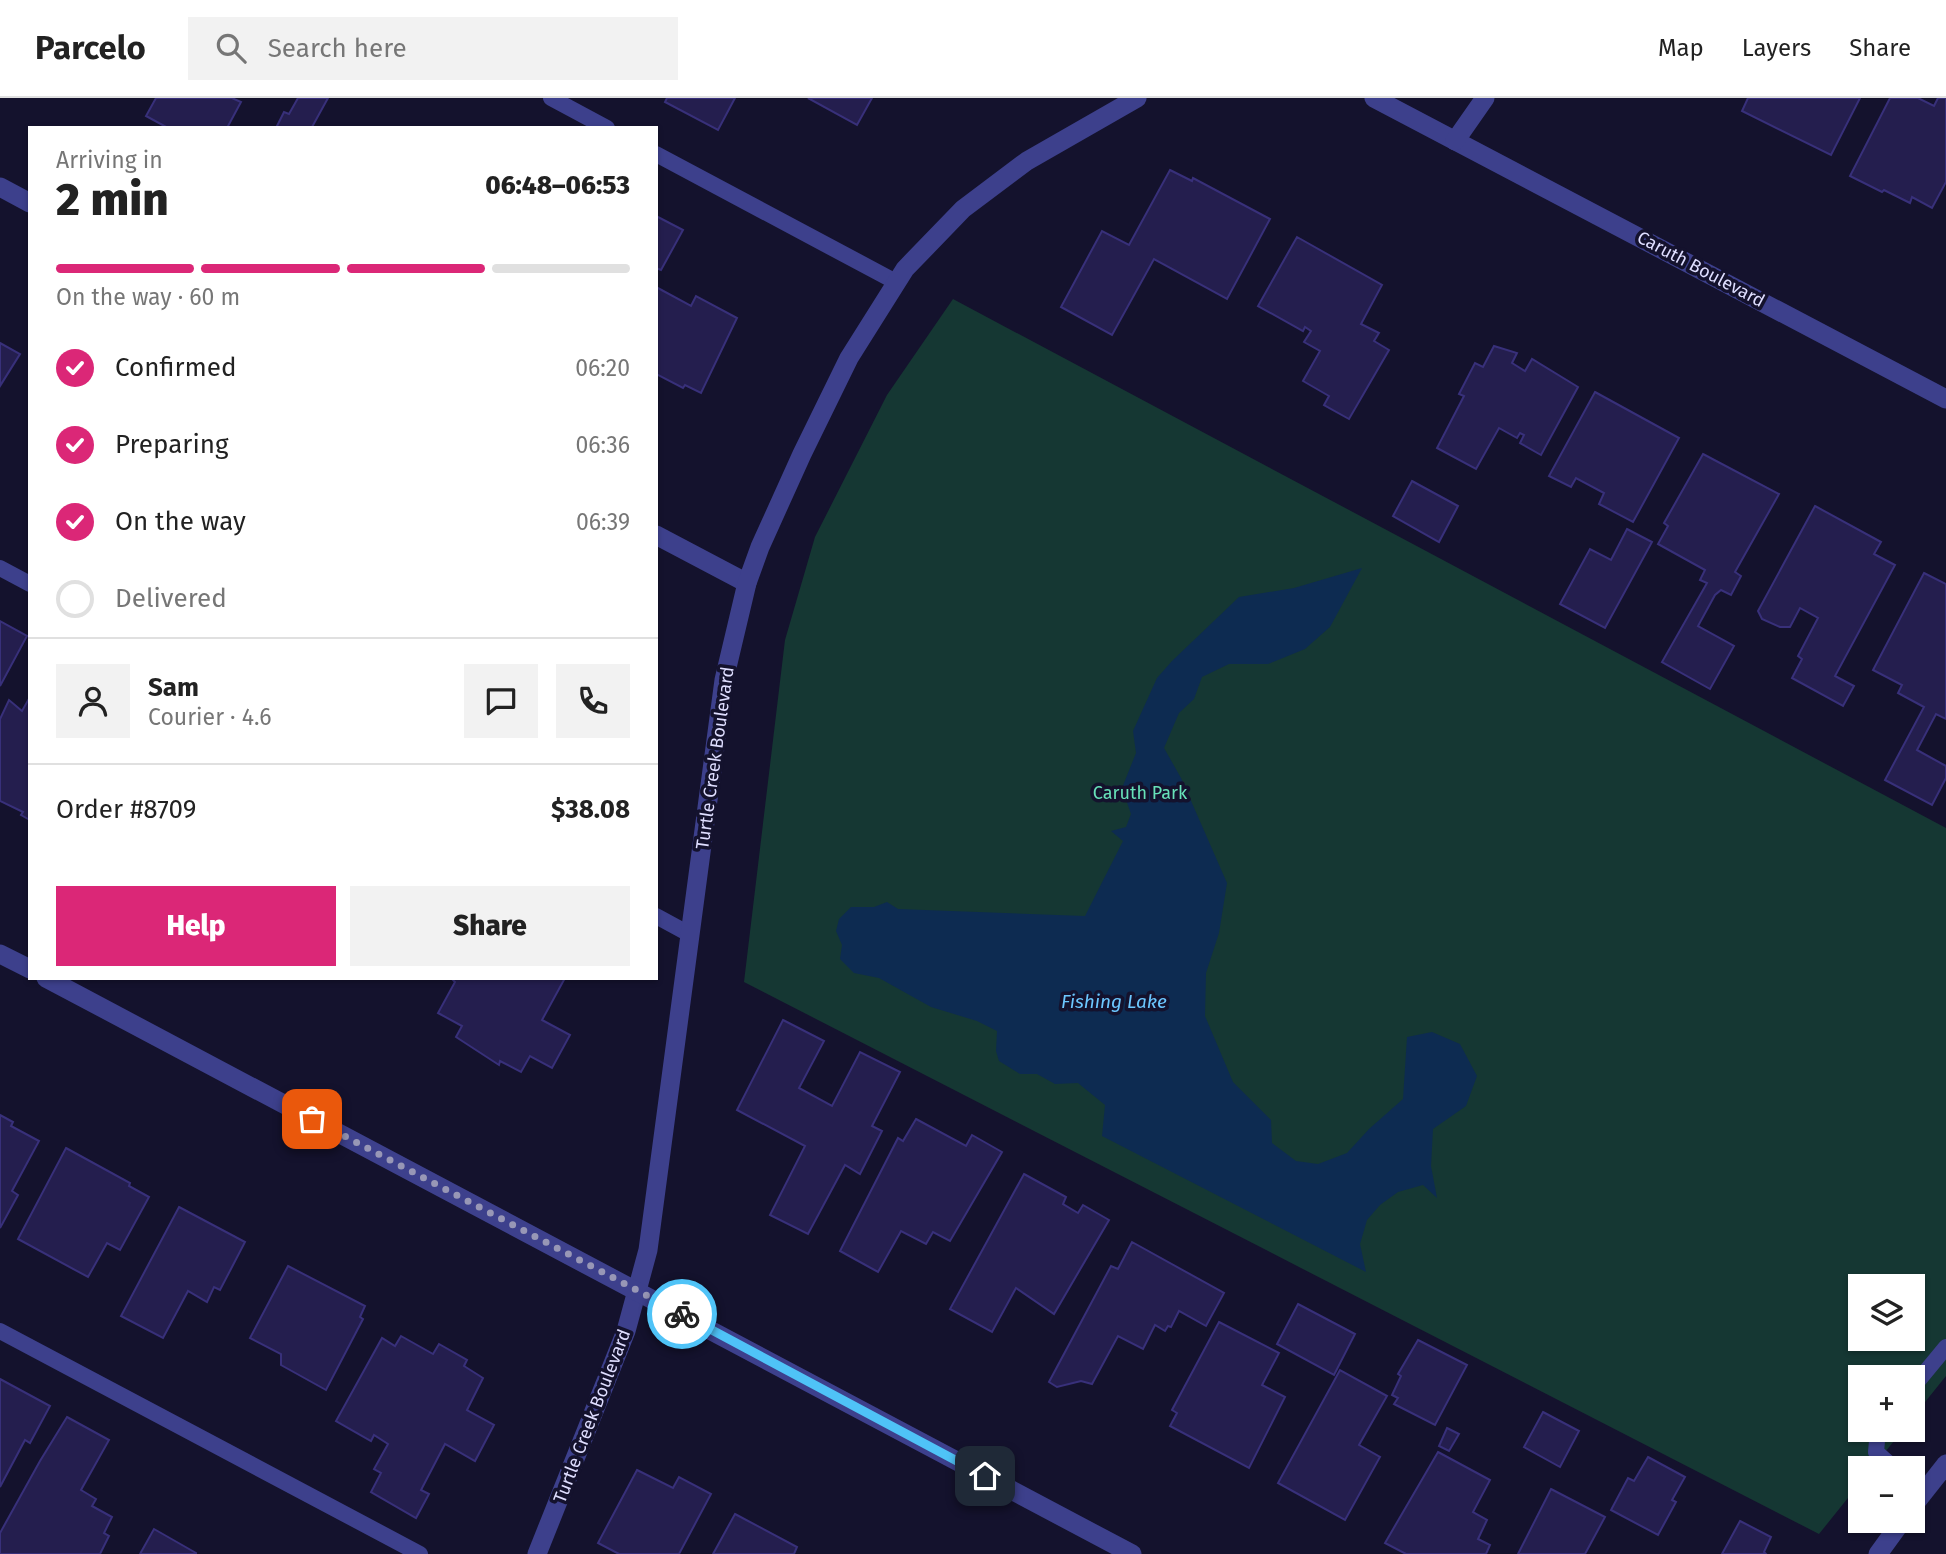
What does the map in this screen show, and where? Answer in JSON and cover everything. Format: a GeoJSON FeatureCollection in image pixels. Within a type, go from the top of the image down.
{"type":"FeatureCollection","features":[{"type":"Feature","properties":{"kind":"street","name":"Turtle Creek Boulevard"},"geometry":{"type":"LineString","coordinates":[[537,1554],[626,1331],[648,1250],[724,680],[747,583],[802,454],[849,358],[905,269],[962,209],[1027,162],[1137,98]]}},
{"type":"Feature","properties":{"kind":"street"},"geometry":{"type":"LineString","coordinates":[[1374,98],[1455,141],[1485,98]]}},
{"type":"Feature","properties":{"kind":"street","name":"Caruth Boulevard"},"geometry":{"type":"LineString","coordinates":[[1455,141],[1946,399]]}},
{"type":"Feature","properties":{"kind":"street"},"geometry":{"type":"LineString","coordinates":[[0,187],[28,202]]}},
{"type":"Feature","properties":{"kind":"street"},"geometry":{"type":"LineString","coordinates":[[658,536],[747,583]]}},
{"type":"Feature","properties":{"kind":"street"},"geometry":{"type":"LineString","coordinates":[[0,954],[28,969]]}},
{"type":"Feature","properties":{"kind":"street"},"geometry":{"type":"LineString","coordinates":[[50,980],[1132,1554]]}},
{"type":"Feature","properties":{"kind":"street"},"geometry":{"type":"LineString","coordinates":[[1925,1486],[1946,1464]]}},
{"type":"Feature","properties":{"kind":"street"},"geometry":{"type":"LineString","coordinates":[[1878,1554],[1893,1533]]}},
{"type":"Feature","properties":{"kind":"lane"},"geometry":{"type":"LineString","coordinates":[[551,98],[603,126]]}},
{"type":"Feature","properties":{"kind":"lane"},"geometry":{"type":"LineString","coordinates":[[658,155],[896,282]]}},
{"type":"Feature","properties":{"kind":"lane"},"geometry":{"type":"LineString","coordinates":[[0,568],[28,583]]}},
{"type":"Feature","properties":{"kind":"lane"},"geometry":{"type":"LineString","coordinates":[[658,917],[691,935]]}},
{"type":"Feature","properties":{"kind":"lane"},"geometry":{"type":"LineString","coordinates":[[0,1331],[420,1554]]}},
{"type":"Feature","properties":{"kind":"lane"},"geometry":{"type":"LineString","coordinates":[[1925,1372],[1946,1347]]}},
{"type":"Feature","properties":{"kind":"green space","name":"Caruth Park"},"geometry":{"type":"Polygon","coordinates":[[[953,299],[1946,828],[1946,1376],[1925,1402],[1925,1365],[1848,1365],[1848,1442],[1893,1442],[1882,1456],[1848,1456],[1848,1498],[1819,1534],[744,982],[785,640],[815,537],[887,395],[953,299]]]}},
{"type":"Feature","properties":{"kind":"water","name":"Fishing Lake"},"geometry":{"type":"Polygon","coordinates":[[[1362,568],[1330,627],[1305,649],[1268,664],[1229,664],[1202,677],[1194,699],[1179,713],[1164,748],[1181,778],[1227,883],[1219,933],[1206,973],[1205,1016],[1233,1082],[1271,1120],[1272,1143],[1296,1161],[1318,1164],[1347,1153],[1403,1099],[1407,1037],[1432,1032],[1460,1044],[1477,1076],[1466,1106],[1433,1129],[1431,1166],[1437,1198],[1423,1185],[1398,1192],[1380,1205],[1367,1220],[1360,1244],[1366,1272],[1102,1136],[1105,1105],[1078,1083],[1055,1084],[1037,1074],[1020,1074],[999,1061],[996,1051],[997,1031],[977,1021],[931,1007],[879,978],[854,973],[840,959],[842,945],[836,931],[839,919],[851,907],[874,907],[887,902],[898,909],[1085,916],[1123,841],[1111,831],[1126,827],[1131,814],[1122,788],[1136,753],[1133,731],[1157,678],[1239,597],[1294,588],[1362,568]]]}},
{"type":"Feature","properties":{"kind":"building"},"geometry":{"type":"Polygon","coordinates":[[[156,98],[232,98],[241,102],[228,126],[164,126],[146,116],[156,98]]]}},
{"type":"Feature","properties":{"kind":"building"},"geometry":{"type":"Polygon","coordinates":[[[298,98],[328,98],[313,126],[277,126],[284,112],[289,114],[298,98]]]}},
{"type":"Feature","properties":{"kind":"building"},"geometry":{"type":"Polygon","coordinates":[[[667,98],[735,98],[718,130],[665,102],[667,98]]]}},
{"type":"Feature","properties":{"kind":"building"},"geometry":{"type":"Polygon","coordinates":[[[808,98],[872,98],[857,125],[808,98]]]}},
{"type":"Feature","properties":{"kind":"building"},"geometry":{"type":"Polygon","coordinates":[[[1748,98],[1860,98],[1831,155],[1742,111],[1748,98]]]}},
{"type":"Feature","properties":{"kind":"building"},"geometry":{"type":"Polygon","coordinates":[[[1890,98],[1918,98],[1934,106],[1938,98],[1946,98],[1946,182],[1932,208],[1912,197],[1910,203],[1850,176],[1890,98]]]}},
{"type":"Feature","properties":{"kind":"building"},"geometry":{"type":"Polygon","coordinates":[[[1170,170],[1192,181],[1193,178],[1270,219],[1227,299],[1154,259],[1112,335],[1061,307],[1102,231],[1129,245],[1170,170]]]}},
{"type":"Feature","properties":{"kind":"building"},"geometry":{"type":"Polygon","coordinates":[[[658,217],[683,230],[661,270],[658,269],[658,217]]]}},
{"type":"Feature","properties":{"kind":"building"},"geometry":{"type":"Polygon","coordinates":[[[1297,237],[1382,285],[1361,324],[1379,333],[1374,341],[1389,350],[1349,419],[1324,405],[1329,396],[1303,381],[1320,351],[1304,342],[1311,331],[1305,327],[1303,331],[1258,306],[1297,237]]]}},
{"type":"Feature","properties":{"kind":"building"},"geometry":{"type":"Polygon","coordinates":[[[658,288],[691,306],[696,296],[737,318],[701,393],[685,385],[683,388],[658,375],[658,288]]]}},
{"type":"Feature","properties":{"kind":"building"},"geometry":{"type":"Polygon","coordinates":[[[0,343],[20,354],[0,386],[0,343]]]}},
{"type":"Feature","properties":{"kind":"building"},"geometry":{"type":"Polygon","coordinates":[[[1494,346],[1517,353],[1512,363],[1525,371],[1532,359],[1578,387],[1541,455],[1520,443],[1524,435],[1520,433],[1517,438],[1499,428],[1476,469],[1437,448],[1464,396],[1459,394],[1475,363],[1483,367],[1494,346]]]}},
{"type":"Feature","properties":{"kind":"building"},"geometry":{"type":"Polygon","coordinates":[[[1595,392],[1679,438],[1633,522],[1599,504],[1604,493],[1576,478],[1571,487],[1549,476],[1595,392]]]}},
{"type":"Feature","properties":{"kind":"building"},"geometry":{"type":"Polygon","coordinates":[[[1703,454],[1779,494],[1735,572],[1741,576],[1731,595],[1721,590],[1715,595],[1698,626],[1734,646],[1710,689],[1662,662],[1707,583],[1700,580],[1705,570],[1658,544],[1668,526],[1664,523],[1703,454]]]}},
{"type":"Feature","properties":{"kind":"building"},"geometry":{"type":"Polygon","coordinates":[[[1412,481],[1458,506],[1439,542],[1393,516],[1412,481]]]}},
{"type":"Feature","properties":{"kind":"building"},"geometry":{"type":"Polygon","coordinates":[[[1815,506],[1881,542],[1874,554],[1895,565],[1835,676],[1854,686],[1843,706],[1792,678],[1802,659],[1798,656],[1818,618],[1800,608],[1790,627],[1780,627],[1762,619],[1758,611],[1815,506]]]}},
{"type":"Feature","properties":{"kind":"building"},"geometry":{"type":"Polygon","coordinates":[[[1627,529],[1652,542],[1605,628],[1560,604],[1590,549],[1611,560],[1627,529]]]}},
{"type":"Feature","properties":{"kind":"building"},"geometry":{"type":"Polygon","coordinates":[[[1924,573],[1946,584],[1946,719],[1936,714],[1917,750],[1946,766],[1946,778],[1932,805],[1885,780],[1924,707],[1898,693],[1902,685],[1873,670],[1924,573]]]}},
{"type":"Feature","properties":{"kind":"building"},"geometry":{"type":"Polygon","coordinates":[[[0,621],[27,636],[0,686],[0,621]]]}},
{"type":"Feature","properties":{"kind":"building"},"geometry":{"type":"Polygon","coordinates":[[[9,700],[22,711],[28,700],[28,819],[21,815],[23,812],[0,801],[0,719],[9,700]]]}},
{"type":"Feature","properties":{"kind":"building"},"geometry":{"type":"Polygon","coordinates":[[[453,980],[564,980],[542,1020],[570,1035],[552,1068],[530,1056],[521,1072],[500,1061],[499,1065],[456,1037],[462,1026],[438,1013],[455,982],[453,980]]]}},
{"type":"Feature","properties":{"kind":"building"},"geometry":{"type":"Polygon","coordinates":[[[783,1020],[824,1041],[799,1088],[832,1106],[860,1052],[900,1072],[872,1126],[882,1131],[860,1174],[845,1165],[808,1234],[770,1215],[805,1146],[737,1110],[783,1020]]]}},
{"type":"Feature","properties":{"kind":"building"},"geometry":{"type":"Polygon","coordinates":[[[0,1115],[13,1122],[11,1126],[39,1141],[12,1191],[18,1195],[0,1228],[0,1115]]]}},
{"type":"Feature","properties":{"kind":"building"},"geometry":{"type":"Polygon","coordinates":[[[916,1119],[966,1146],[972,1135],[1002,1152],[950,1241],[933,1232],[926,1244],[901,1231],[878,1272],[840,1251],[898,1138],[903,1141],[916,1119]]]}},
{"type":"Feature","properties":{"kind":"building"},"geometry":{"type":"Polygon","coordinates":[[[66,1148],[130,1183],[129,1186],[149,1197],[120,1250],[107,1243],[88,1277],[18,1239],[66,1148]]]}},
{"type":"Feature","properties":{"kind":"building"},"geometry":{"type":"Polygon","coordinates":[[[1024,1174],[1066,1197],[1063,1204],[1078,1213],[1083,1205],[1109,1220],[1054,1314],[1016,1288],[992,1332],[950,1309],[1024,1174]]]}},
{"type":"Feature","properties":{"kind":"building"},"geometry":{"type":"Polygon","coordinates":[[[179,1207],[245,1242],[220,1290],[214,1287],[207,1302],[188,1291],[163,1338],[121,1316],[179,1207]]]}},
{"type":"Feature","properties":{"kind":"building"},"geometry":{"type":"Polygon","coordinates":[[[1132,1242],[1224,1293],[1206,1326],[1179,1311],[1171,1327],[1168,1326],[1165,1331],[1155,1325],[1143,1349],[1118,1336],[1092,1384],[1081,1381],[1057,1387],[1049,1382],[1111,1266],[1118,1269],[1132,1242]]]}},
{"type":"Feature","properties":{"kind":"building"},"geometry":{"type":"Polygon","coordinates":[[[288,1266],[365,1306],[360,1317],[363,1319],[326,1390],[281,1365],[281,1354],[250,1338],[288,1266]]]}},
{"type":"Feature","properties":{"kind":"building"},"geometry":{"type":"Polygon","coordinates":[[[1298,1304],[1355,1334],[1334,1375],[1277,1344],[1298,1304]]]}},
{"type":"Feature","properties":{"kind":"building"},"geometry":{"type":"Polygon","coordinates":[[[1219,1322],[1279,1353],[1262,1385],[1285,1397],[1249,1468],[1170,1426],[1177,1413],[1172,1410],[1219,1322]]]}},
{"type":"Feature","properties":{"kind":"building"},"geometry":{"type":"Polygon","coordinates":[[[401,1336],[433,1354],[439,1344],[467,1360],[464,1366],[483,1378],[467,1410],[494,1425],[475,1461],[445,1444],[421,1490],[429,1494],[416,1518],[371,1492],[381,1473],[374,1469],[388,1444],[374,1435],[371,1441],[336,1421],[382,1338],[395,1346],[401,1336]]]}},
{"type":"Feature","properties":{"kind":"building"},"geometry":{"type":"Polygon","coordinates":[[[1418,1340],[1467,1365],[1435,1425],[1394,1404],[1398,1398],[1392,1395],[1401,1376],[1398,1374],[1418,1340]]]}},
{"type":"Feature","properties":{"kind":"building"},"geometry":{"type":"Polygon","coordinates":[[[1340,1370],[1387,1396],[1359,1445],[1380,1457],[1345,1520],[1278,1483],[1340,1370]]]}},
{"type":"Feature","properties":{"kind":"building"},"geometry":{"type":"Polygon","coordinates":[[[0,1379],[50,1406],[30,1443],[25,1440],[0,1487],[0,1379]]]}},
{"type":"Feature","properties":{"kind":"building"},"geometry":{"type":"Polygon","coordinates":[[[1543,1412],[1579,1431],[1560,1467],[1524,1447],[1543,1412]]]}},
{"type":"Feature","properties":{"kind":"building"},"geometry":{"type":"Polygon","coordinates":[[[67,1417],[109,1440],[81,1490],[96,1499],[92,1506],[112,1517],[104,1533],[109,1536],[100,1554],[0,1554],[0,1533],[67,1417]]]}},
{"type":"Feature","properties":{"kind":"building"},"geometry":{"type":"Polygon","coordinates":[[[1447,1428],[1459,1434],[1449,1451],[1439,1446],[1447,1428]]]}},
{"type":"Feature","properties":{"kind":"building"},"geometry":{"type":"Polygon","coordinates":[[[1438,1452],[1490,1480],[1473,1512],[1487,1520],[1478,1539],[1490,1545],[1486,1554],[1406,1554],[1385,1543],[1438,1452]]]}},
{"type":"Feature","properties":{"kind":"building"},"geometry":{"type":"Polygon","coordinates":[[[1648,1457],[1685,1477],[1672,1500],[1676,1502],[1658,1535],[1611,1510],[1628,1478],[1634,1481],[1648,1457]]]}},
{"type":"Feature","properties":{"kind":"building"},"geometry":{"type":"Polygon","coordinates":[[[637,1470],[673,1488],[679,1477],[711,1494],[679,1554],[619,1554],[598,1543],[637,1470]]]}},
{"type":"Feature","properties":{"kind":"building"},"geometry":{"type":"Polygon","coordinates":[[[1551,1489],[1605,1517],[1585,1554],[1518,1554],[1551,1489]]]}},
{"type":"Feature","properties":{"kind":"building"},"geometry":{"type":"Polygon","coordinates":[[[735,1514],[797,1547],[794,1554],[713,1554],[735,1514]]]}},
{"type":"Feature","properties":{"kind":"building"},"geometry":{"type":"Polygon","coordinates":[[[1740,1521],[1771,1537],[1764,1552],[1766,1554],[1722,1554],[1740,1521]]]}},
{"type":"Feature","properties":{"kind":"building"},"geometry":{"type":"Polygon","coordinates":[[[154,1529],[196,1553],[196,1554],[140,1554],[154,1529]]]}},
{"type":"Feature","properties":{"kind":"way so far"},"geometry":{"type":"LineString","coordinates":[[312,1119],[682,1314]]}},
{"type":"Feature","properties":{"kind":"route"},"geometry":{"type":"LineString","coordinates":[[682,1314],[985,1476]]}}]}
